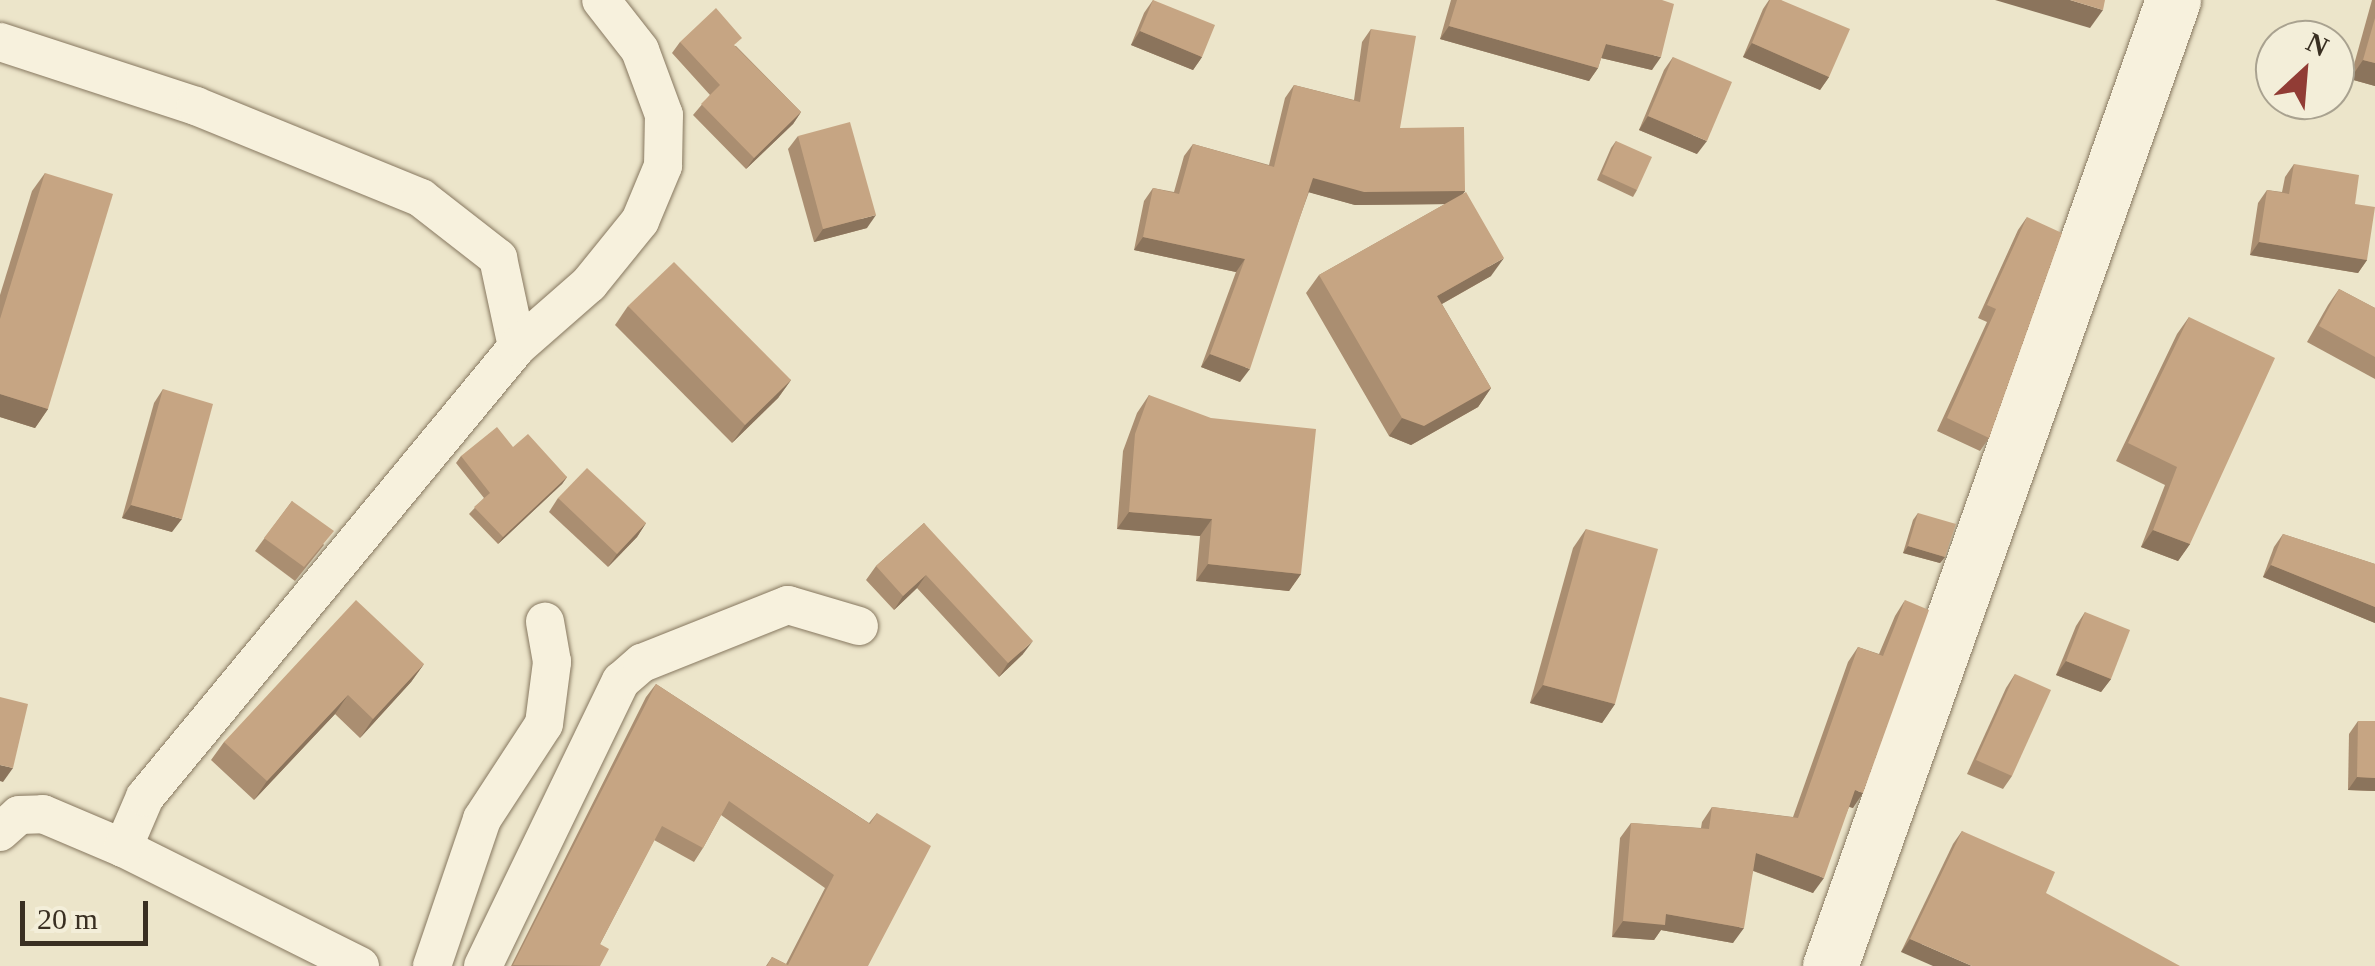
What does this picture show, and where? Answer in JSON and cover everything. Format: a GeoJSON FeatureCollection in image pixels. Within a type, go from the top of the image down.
{"type":"FeatureCollection","features":[{"type":"Feature","properties":{"kind":"main road"},"geometry":{"type":"LineString","coordinates":[[1830,966],[2173,0]]}},
{"type":"Feature","properties":{"kind":"street"},"geometry":{"type":"LineString","coordinates":[[123,848],[145,797],[517,347],[589,284],[640,220],[663,166],[664,115],[646,66],[601,0]]}},
{"type":"Feature","properties":{"kind":"street"},"geometry":{"type":"LineString","coordinates":[[0,42],[196,106],[421,198],[498,258],[517,347]]}},
{"type":"Feature","properties":{"kind":"street"},"geometry":{"type":"LineString","coordinates":[[483,966],[621,680],[642,663],[788,605],[859,626]]}},
{"type":"Feature","properties":{"kind":"street"},"geometry":{"type":"LineString","coordinates":[[432,966],[482,819],[544,724],[552,662],[545,622]]}},
{"type":"Feature","properties":{"kind":"street"},"geometry":{"type":"LineString","coordinates":[[0,832],[18,815],[42,814],[123,848],[360,966]]}},
{"type":"Feature","properties":{"kind":"building"},"geometry":{"type":"Polygon","coordinates":[[[1153,0],[1215,25],[1202,57],[1140,31],[1153,0]]]}},
{"type":"Feature","properties":{"kind":"building"},"geometry":{"type":"Polygon","coordinates":[[[1457,0],[1662,0],[1674,4],[1661,57],[1606,44],[1598,68],[1449,26],[1457,0]]]}},
{"type":"Feature","properties":{"kind":"building"},"geometry":{"type":"Polygon","coordinates":[[[1770,0],[1781,0],[1850,29],[1829,77],[1752,43],[1770,0]]]}},
{"type":"Feature","properties":{"kind":"building"},"geometry":{"type":"Polygon","coordinates":[[[2070,0],[2105,0],[2103,10],[2070,0]]]}},
{"type":"Feature","properties":{"kind":"building"},"geometry":{"type":"Polygon","coordinates":[[[716,8],[742,38],[734,45],[801,112],[754,158],[701,104],[720,85],[680,42],[716,8]]]}},
{"type":"Feature","properties":{"kind":"building"},"geometry":{"type":"Polygon","coordinates":[[[2375,18],[2375,63],[2363,60],[2375,18]]]}},
{"type":"Feature","properties":{"kind":"building"},"geometry":{"type":"Polygon","coordinates":[[[1371,29],[1416,36],[1400,128],[1464,127],[1465,191],[1364,192],[1313,178],[1250,369],[1210,354],[1245,259],[1143,237],[1153,188],[1179,194],[1193,144],[1274,167],[1294,85],[1360,102],[1371,29]]]}},
{"type":"Feature","properties":{"kind":"building"},"geometry":{"type":"Polygon","coordinates":[[[1673,57],[1732,82],[1707,141],[1648,116],[1673,57]]]}},
{"type":"Feature","properties":{"kind":"building"},"geometry":{"type":"Polygon","coordinates":[[[850,122],[876,215],[823,229],[798,136],[850,122]]]}},
{"type":"Feature","properties":{"kind":"building"},"geometry":{"type":"Polygon","coordinates":[[[1616,141],[1652,157],[1637,190],[1602,174],[1616,141]]]}},
{"type":"Feature","properties":{"kind":"building"},"geometry":{"type":"Polygon","coordinates":[[[2294,164],[2359,175],[2355,204],[2375,207],[2367,260],[2259,242],[2267,190],[2289,194],[2294,164]]]}},
{"type":"Feature","properties":{"kind":"building"},"geometry":{"type":"Polygon","coordinates":[[[45,173],[113,194],[48,409],[0,394],[0,319],[45,173]]]}},
{"type":"Feature","properties":{"kind":"building"},"geometry":{"type":"Polygon","coordinates":[[[1466,192],[1504,258],[1437,296],[1491,388],[1424,426],[1402,418],[1319,275],[1466,192]]]}},
{"type":"Feature","properties":{"kind":"building"},"geometry":{"type":"Polygon","coordinates":[[[2027,217],[2062,233],[1989,438],[1947,418],[1996,309],[1987,305],[2027,217]]]}},
{"type":"Feature","properties":{"kind":"building"},"geometry":{"type":"Polygon","coordinates":[[[674,262],[791,380],[745,425],[628,306],[674,262]]]}},
{"type":"Feature","properties":{"kind":"building"},"geometry":{"type":"Polygon","coordinates":[[[2339,289],[2375,308],[2375,357],[2319,326],[2339,289]]]}},
{"type":"Feature","properties":{"kind":"building"},"geometry":{"type":"Polygon","coordinates":[[[2189,317],[2275,358],[2190,544],[2153,530],[2177,467],[2128,443],[2189,317]]]}},
{"type":"Feature","properties":{"kind":"building"},"geometry":{"type":"Polygon","coordinates":[[[163,389],[213,404],[182,519],[131,505],[163,389]]]}},
{"type":"Feature","properties":{"kind":"building"},"geometry":{"type":"Polygon","coordinates":[[[1149,395],[1211,418],[1316,429],[1301,574],[1208,564],[1212,519],[1129,512],[1135,434],[1149,395]]]}},
{"type":"Feature","properties":{"kind":"building"},"geometry":{"type":"Polygon","coordinates":[[[497,427],[513,447],[528,434],[567,477],[503,537],[474,507],[490,493],[461,456],[497,427]]]}},
{"type":"Feature","properties":{"kind":"building"},"geometry":{"type":"Polygon","coordinates":[[[587,468],[646,523],[617,554],[558,498],[587,468]]]}},
{"type":"Feature","properties":{"kind":"building"},"geometry":{"type":"Polygon","coordinates":[[[292,501],[334,531],[304,567],[264,538],[292,501]]]}},
{"type":"Feature","properties":{"kind":"building"},"geometry":{"type":"Polygon","coordinates":[[[1918,513],[1956,524],[1945,557],[1908,546],[1918,513]]]}},
{"type":"Feature","properties":{"kind":"building"},"geometry":{"type":"Polygon","coordinates":[[[924,523],[1033,641],[1008,663],[926,575],[903,596],[876,566],[924,523]]]}},
{"type":"Feature","properties":{"kind":"building"},"geometry":{"type":"Polygon","coordinates":[[[1586,529],[1658,549],[1615,704],[1543,685],[1586,529]]]}},
{"type":"Feature","properties":{"kind":"building"},"geometry":{"type":"Polygon","coordinates":[[[2283,534],[2375,564],[2375,607],[2271,565],[2283,534]]]}},
{"type":"Feature","properties":{"kind":"building"},"geometry":{"type":"Polygon","coordinates":[[[356,600],[424,664],[373,719],[348,695],[267,781],[224,742],[356,600]]]}},
{"type":"Feature","properties":{"kind":"building"},"geometry":{"type":"Polygon","coordinates":[[[1905,600],[1929,610],[1863,793],[1855,790],[1824,878],[1756,853],[1744,928],[1666,914],[1665,925],[1623,921],[1631,823],[1709,829],[1712,807],[1798,818],[1858,647],[1883,656],[1905,600]]]}},
{"type":"Feature","properties":{"kind":"building"},"geometry":{"type":"Polygon","coordinates":[[[2085,612],[2130,630],[2111,679],[2066,661],[2085,612]]]}},
{"type":"Feature","properties":{"kind":"building"},"geometry":{"type":"Polygon","coordinates":[[[2015,674],[2051,690],[2012,776],[1976,760],[2015,674]]]}},
{"type":"Feature","properties":{"kind":"building"},"geometry":{"type":"Polygon","coordinates":[[[656,684],[870,824],[877,813],[931,846],[868,966],[767,966],[772,957],[788,965],[834,875],[729,801],[703,848],[662,826],[600,944],[609,949],[600,966],[513,965],[656,684]]]}},
{"type":"Feature","properties":{"kind":"building"},"geometry":{"type":"Polygon","coordinates":[[[0,697],[28,704],[13,768],[0,765],[0,697]]]}},
{"type":"Feature","properties":{"kind":"building"},"geometry":{"type":"Polygon","coordinates":[[[2358,721],[2375,721],[2375,778],[2357,777],[2358,721]]]}},
{"type":"Feature","properties":{"kind":"building"},"geometry":{"type":"Polygon","coordinates":[[[1962,831],[2055,872],[2046,893],[2180,966],[1972,966],[1910,939],[1962,831]]]}}]}
